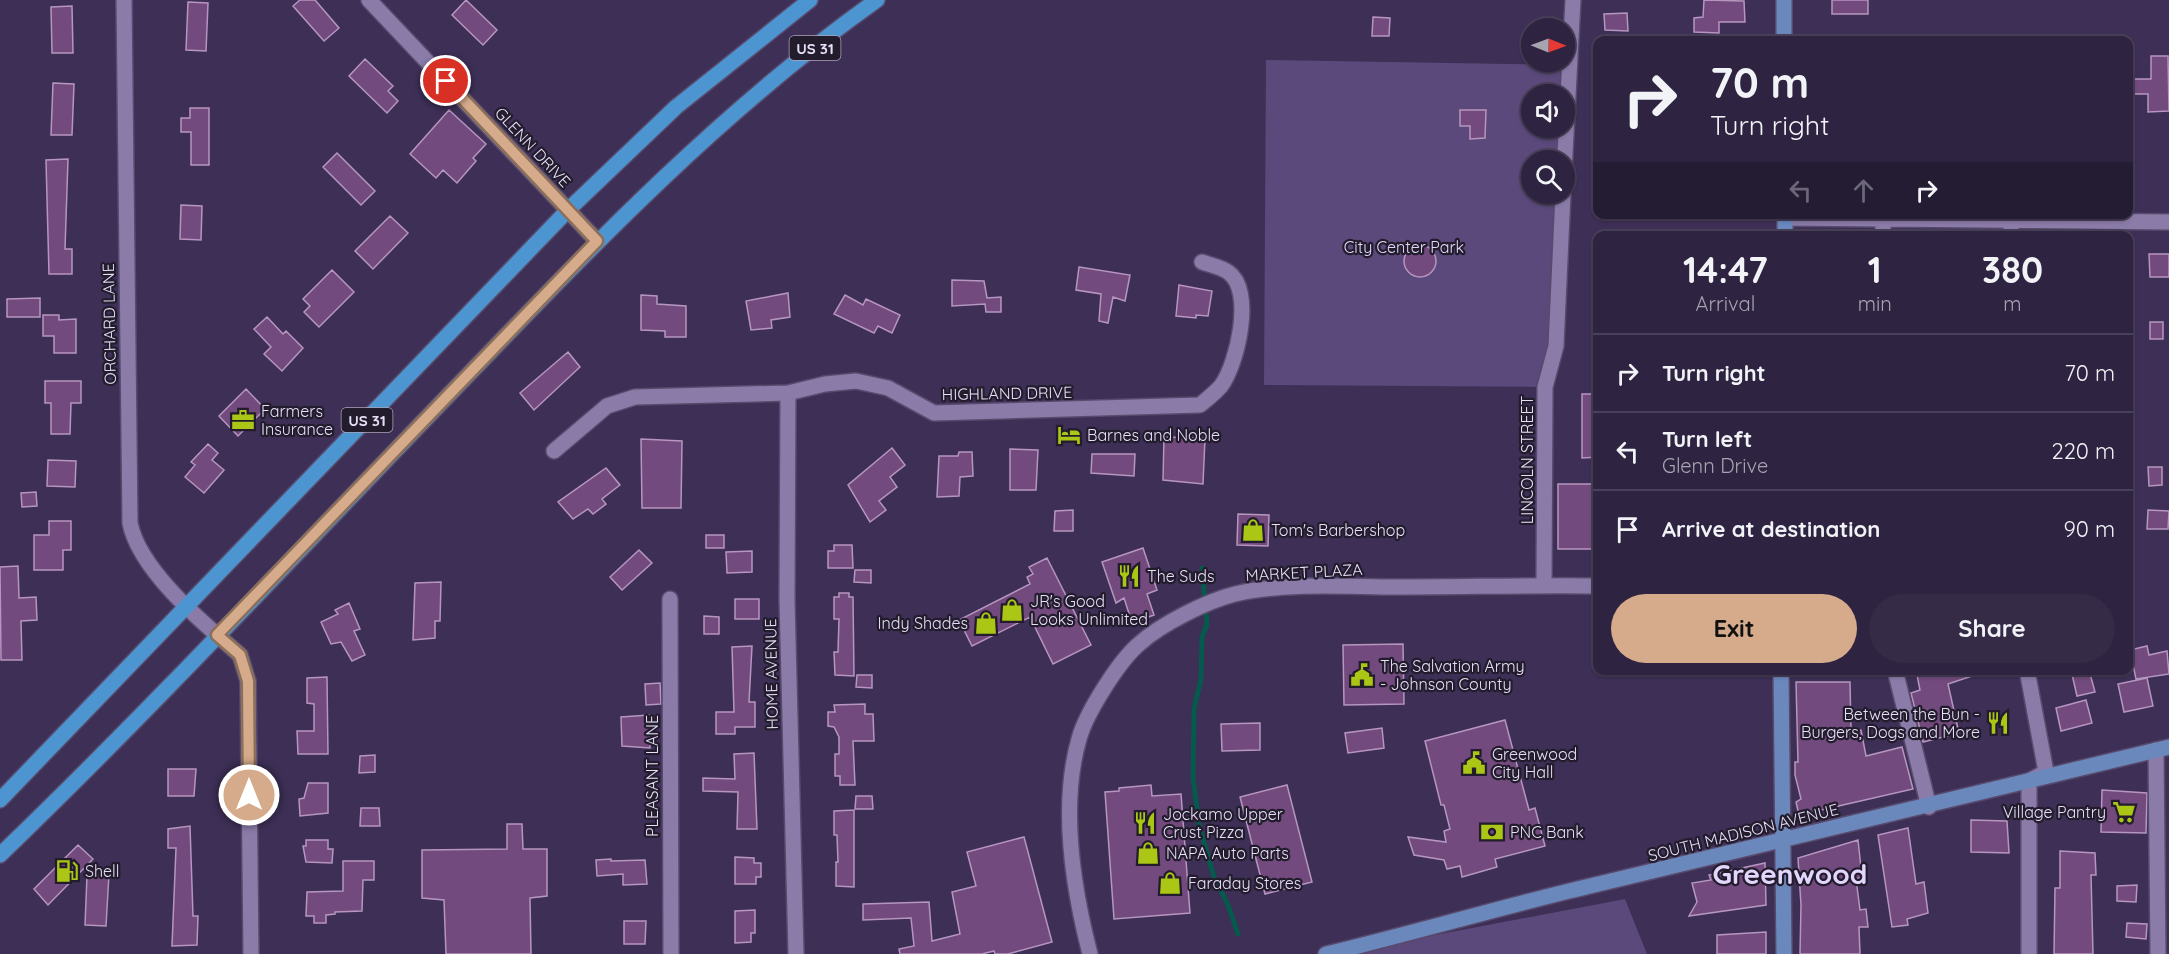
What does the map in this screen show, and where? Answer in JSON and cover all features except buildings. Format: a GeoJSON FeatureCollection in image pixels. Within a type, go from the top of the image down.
{"type":"FeatureCollection","features":[{"type":"Feature","properties":{"kind":"main road","name":"US 31"},"geometry":{"type":"LineString","coordinates":[[0,800],[568,210],[676,108],[743,51],[810,0]]}},
{"type":"Feature","properties":{"kind":"main road","name":"US 31"},"geometry":{"type":"LineString","coordinates":[[0,855],[217,635],[597,241],[676,165],[770,84],[878,0]]}},
{"type":"Feature","properties":{"kind":"main road"},"geometry":{"type":"LineString","coordinates":[[1784,0],[1784,36]]}},
{"type":"Feature","properties":{"kind":"main road"},"geometry":{"type":"LineString","coordinates":[[1781,675],[1784,954]]}},
{"type":"Feature","properties":{"kind":"main road","name":"SOUTH MADISON AVENUE"},"geometry":{"type":"LineString","coordinates":[[1326,954],[1781,839],[1929,807],[2163,748]]}},
{"type":"Feature","properties":{"kind":"street","name":"ORCHARD LANE"},"geometry":{"type":"LineString","coordinates":[[124,0],[130,516],[133,536],[140,549],[188,606],[217,635]]}},
{"type":"Feature","properties":{"kind":"street","name":"GLENN DRIVE"},"geometry":{"type":"LineString","coordinates":[[369,0],[597,241]]}},
{"type":"Feature","properties":{"kind":"street"},"geometry":{"type":"LineString","coordinates":[[1565,150],[1573,0]]}},
{"type":"Feature","properties":{"kind":"street","name":"LINCOLN STREET"},"geometry":{"type":"LineString","coordinates":[[1544,585],[1545,387],[1556,346],[1563,204]]}},
{"type":"Feature","properties":{"kind":"street"},"geometry":{"type":"LineString","coordinates":[[1883,231],[1883,219],[2011,223],[2169,222]]}},
{"type":"Feature","properties":{"kind":"street","name":"HIGHLAND DRIVE"},"geometry":{"type":"LineString","coordinates":[[554,451],[607,406],[635,397],[788,393],[825,384],[856,381],[888,388],[934,413],[1200,405],[1221,386],[1228,372],[1243,318],[1240,289],[1230,272],[1202,262]]}},
{"type":"Feature","properties":{"kind":"street","name":"HOME AVENUE"},"geometry":{"type":"LineString","coordinates":[[788,393],[787,600],[796,954]]}},
{"type":"Feature","properties":{"kind":"street","name":"MARKET PLAZA"},"geometry":{"type":"LineString","coordinates":[[1090,954],[1076,888],[1071,837],[1071,793],[1079,738],[1102,690],[1139,644],[1195,610],[1233,595],[1310,587],[1593,586]]}},
{"type":"Feature","properties":{"kind":"street","name":"PLEASANT LANE"},"geometry":{"type":"LineString","coordinates":[[670,599],[671,954]]}},
{"type":"Feature","properties":{"kind":"street"},"geometry":{"type":"LineString","coordinates":[[217,635],[240,655],[248,681],[251,954]]}},
{"type":"Feature","properties":{"kind":"street"},"geometry":{"type":"LineString","coordinates":[[1896,675],[1929,807]]}},
{"type":"Feature","properties":{"kind":"street"},"geometry":{"type":"LineString","coordinates":[[2028,675],[2046,772],[2029,781],[2030,954]]}},
{"type":"Feature","properties":{"kind":"street"},"geometry":{"type":"LineString","coordinates":[[2158,954],[2163,748]]}},
{"type":"Feature","properties":{"kind":"green space","name":"City Center Park"},"geometry":{"type":"Polygon","coordinates":[[[1266,60],[1521,64],[1521,72],[1569,72],[1569,84],[1521,84],[1521,138],[1565,138],[1564,150],[1521,150],[1521,204],[1560,204],[1545,387],[1264,385],[1266,60]]]}},
{"type":"Feature","properties":{"kind":"green space"},"geometry":{"type":"Polygon","coordinates":[[[1625,899],[1647,954],[1335,954],[1625,899]]]}},
{"type":"Feature","properties":{"kind":"waterway"},"geometry":{"type":"LineString","coordinates":[[1202,568],[1207,624],[1202,637],[1201,679],[1194,709],[1193,777],[1199,825],[1214,877],[1228,905],[1238,934]]}},
{"type":"Feature","properties":{"kind":"place","name":"Farmers Insurance"},"geometry":{"type":"Point","coordinates":[243,420]}},
{"type":"Feature","properties":{"kind":"place","name":"Barnes and Noble"},"geometry":{"type":"Point","coordinates":[1069,435]}},
{"type":"Feature","properties":{"kind":"place","name":"Tom's Barbershop"},"geometry":{"type":"Point","coordinates":[1253,530]}},
{"type":"Feature","properties":{"kind":"place","name":"The Suds"},"geometry":{"type":"Point","coordinates":[1129,576]}},
{"type":"Feature","properties":{"kind":"place","name":"JR's Good Looks Unlimited"},"geometry":{"type":"Point","coordinates":[1012,610]}},
{"type":"Feature","properties":{"kind":"place","name":"Indy Shades"},"geometry":{"type":"Point","coordinates":[986,623]}},
{"type":"Feature","properties":{"kind":"place","name":"The Salvation Army - Johnson County"},"geometry":{"type":"Point","coordinates":[1362,675]}},
{"type":"Feature","properties":{"kind":"place","name":"Between the Bun - Burgers, Dogs and More"},"geometry":{"type":"Point","coordinates":[1998,723]}},
{"type":"Feature","properties":{"kind":"place","name":"Greenwood City Hall"},"geometry":{"type":"Point","coordinates":[1474,763]}},
{"type":"Feature","properties":{"kind":"place","name":"Village Pantry"},"geometry":{"type":"Point","coordinates":[2124,812]}},
{"type":"Feature","properties":{"kind":"place","name":"Jockamo Upper Crust Pizza"},"geometry":{"type":"Point","coordinates":[1145,823]}},
{"type":"Feature","properties":{"kind":"place","name":"PNC Bank"},"geometry":{"type":"Point","coordinates":[1492,832]}},
{"type":"Feature","properties":{"kind":"place","name":"NAPA Auto Parts"},"geometry":{"type":"Point","coordinates":[1148,853]}},
{"type":"Feature","properties":{"kind":"place","name":"Shell"},"geometry":{"type":"Point","coordinates":[67,871]}},
{"type":"Feature","properties":{"kind":"place","name":"Faraday Stores"},"geometry":{"type":"Point","coordinates":[1170,883]}},
{"type":"Feature","properties":{"kind":"district","name":"Greenwood"},"geometry":{"type":"Point","coordinates":[1790,873]}},
{"type":"Feature","properties":{"kind":"route"},"geometry":{"type":"LineString","coordinates":[[249,795],[248,681],[240,655],[217,635],[597,241],[446,81]]}}]}
